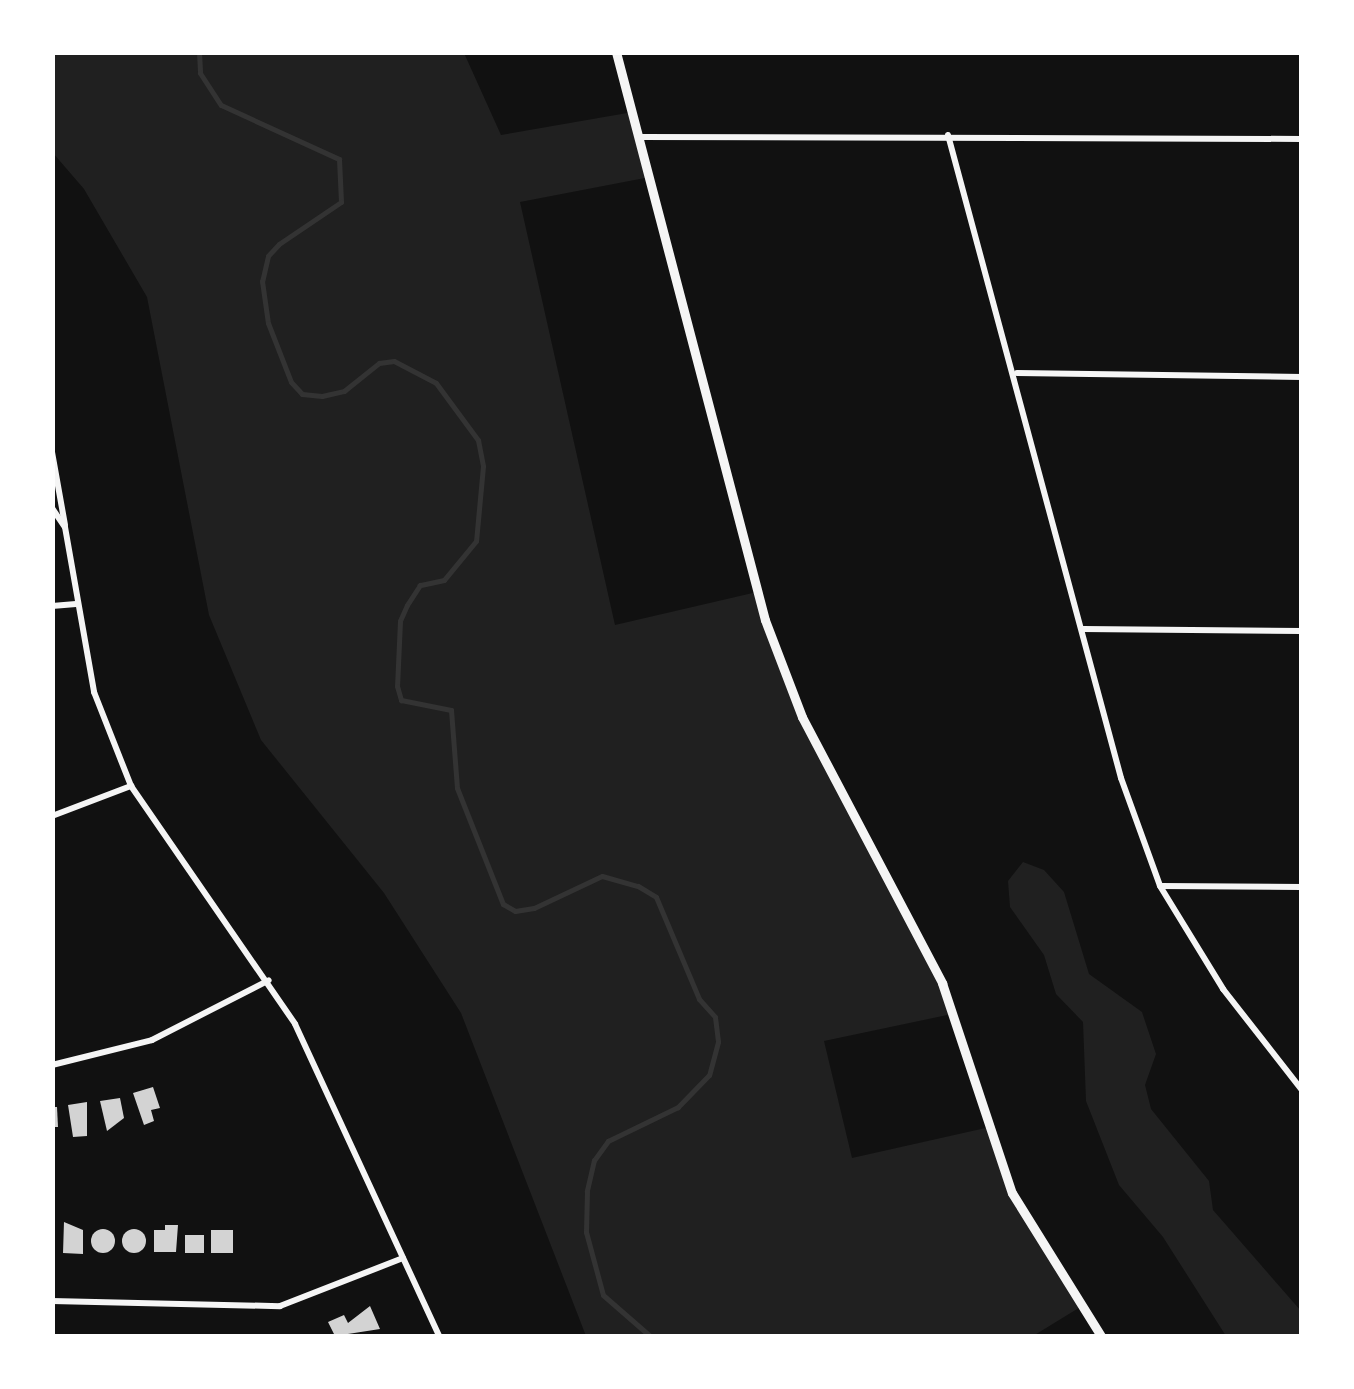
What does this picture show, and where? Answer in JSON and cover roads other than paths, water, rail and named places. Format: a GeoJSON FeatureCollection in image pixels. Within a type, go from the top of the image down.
{"type":"FeatureCollection","features":[{"type":"Feature","properties":{"kind":"street"},"geometry":{"type":"LineString","coordinates":[[616,52],[764,620],[802,716],[942,983],[1012,1193],[1101,1336]]}},
{"type":"Feature","properties":{"kind":"street"},"geometry":{"type":"LineString","coordinates":[[640,137],[948,135],[1302,140]]}},
{"type":"Feature","properties":{"kind":"street"},"geometry":{"type":"LineString","coordinates":[[948,135],[1017,374],[1121,778],[1160,886],[1222,989],[1302,1090]]}},
{"type":"Feature","properties":{"kind":"street"},"geometry":{"type":"LineString","coordinates":[[1017,374],[1302,377]]}},
{"type":"Feature","properties":{"kind":"street"},"geometry":{"type":"LineString","coordinates":[[52,452],[94,692],[131,786],[269,980],[439,1336]]}},
{"type":"Feature","properties":{"kind":"street"},"geometry":{"type":"LineString","coordinates":[[52,508],[65,527]]}},
{"type":"Feature","properties":{"kind":"street"},"geometry":{"type":"LineString","coordinates":[[52,606],[76,604]]}},
{"type":"Feature","properties":{"kind":"street"},"geometry":{"type":"LineString","coordinates":[[1083,630],[1302,631]]}},
{"type":"Feature","properties":{"kind":"street"},"geometry":{"type":"LineString","coordinates":[[52,816],[131,786]]}},
{"type":"Feature","properties":{"kind":"street"},"geometry":{"type":"LineString","coordinates":[[1160,886],[1302,888]]}},
{"type":"Feature","properties":{"kind":"street"},"geometry":{"type":"LineString","coordinates":[[52,1066],[152,1040],[269,980]]}},
{"type":"Feature","properties":{"kind":"street"},"geometry":{"type":"LineString","coordinates":[[52,1301],[280,1306],[403,1258]]}},
{"type":"Feature","properties":{"kind":"waterway"},"geometry":{"type":"LineString","coordinates":[[199,52],[200,73],[221,105],[339,159],[341,202],[279,244],[268,256],[262,281],[268,323],[291,382],[302,394],[322,396],[344,391],[379,363],[394,361],[436,383],[478,440],[483,466],[476,541],[444,580],[420,585],[407,605],[400,621],[397,686],[401,700],[451,710],[457,788],[503,904],[515,911],[534,908],[602,876],[638,886],[656,897],[699,999],[715,1017],[718,1042],[709,1075],[678,1107],[608,1141],[594,1160],[587,1191],[586,1232],[603,1295],[650,1336]]}}]}
